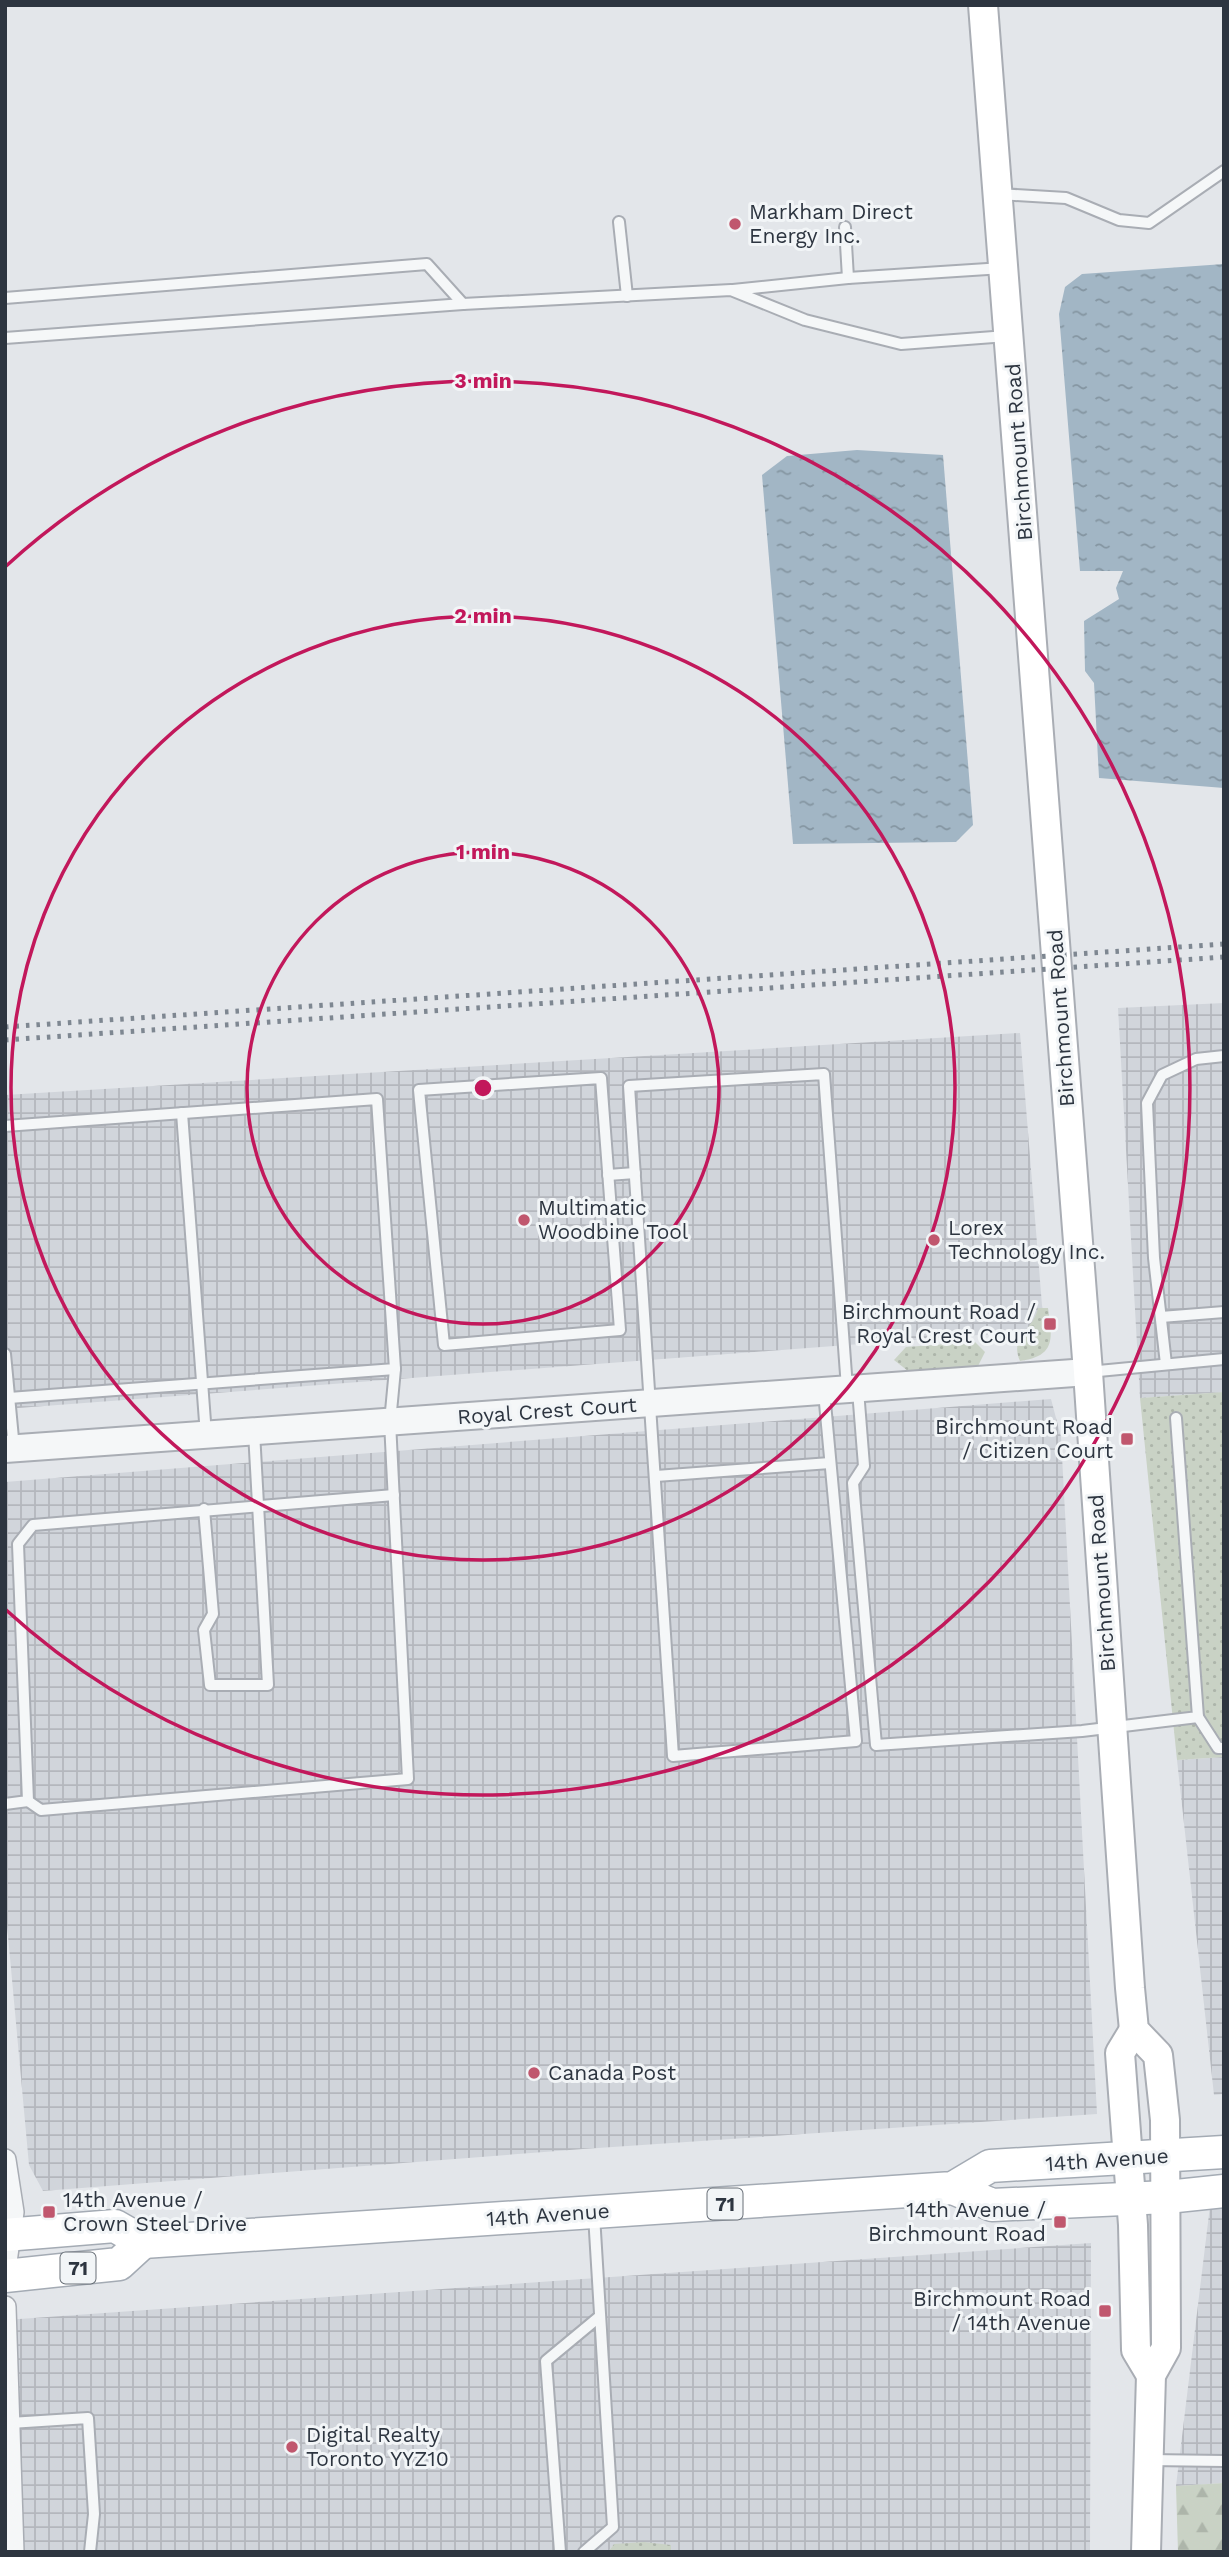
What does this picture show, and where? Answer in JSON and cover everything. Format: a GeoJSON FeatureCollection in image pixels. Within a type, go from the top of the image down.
{"type":"FeatureCollection","features":[{"type":"Feature","properties":{"kind":"main road","name":"Birchmount Road"},"geometry":{"type":"LineString","coordinates":[[983,5],[1088,1372],[1134,2030],[1119,2053],[1131,2199],[1136,2350],[1150,2375]]}},
{"type":"Feature","properties":{"kind":"main road","name":"Birchmount Road"},"geometry":{"type":"LineString","coordinates":[[1134,2030],[1158,2055],[1167,2197],[1166,2348],[1150,2375],[1146,2552]]}},
{"type":"Feature","properties":{"kind":"main road","name":"14th Avenue"},"geometry":{"type":"LineString","coordinates":[[144,2242],[953,2188],[990,2166],[1224,2152]]}},
{"type":"Feature","properties":{"kind":"main road","name":"14th Avenue"},"geometry":{"type":"LineString","coordinates":[[953,2188],[992,2205],[1167,2197],[1224,2191]]}},
{"type":"Feature","properties":{"kind":"main road","name":"71"},"geometry":{"type":"LineString","coordinates":[[5,2276],[119,2264],[144,2242],[115,2226],[8,2235]]}},
{"type":"Feature","properties":{"kind":"street","name":"Royal Crest Court"},"geometry":{"type":"LineString","coordinates":[[9,1449],[1088,1372]]}},
{"type":"Feature","properties":{"kind":"street"},"geometry":{"type":"LineString","coordinates":[[5,2160],[13,2212],[5,2269]]}},
{"type":"Feature","properties":{"kind":"street"},"geometry":{"type":"LineString","coordinates":[[5,2307],[13,2552]]}},
{"type":"Feature","properties":{"kind":"lane"},"geometry":{"type":"LineString","coordinates":[[997,194],[1066,198],[1119,220],[1149,223],[1224,171]]}},
{"type":"Feature","properties":{"kind":"lane"},"geometry":{"type":"LineString","coordinates":[[619,222],[627,296]]}},
{"type":"Feature","properties":{"kind":"lane"},"geometry":{"type":"LineString","coordinates":[[845,226],[848,278]]}},
{"type":"Feature","properties":{"kind":"lane"},"geometry":{"type":"LineString","coordinates":[[5,298],[426,264],[463,303]]}},
{"type":"Feature","properties":{"kind":"lane"},"geometry":{"type":"LineString","coordinates":[[5,338],[463,303],[731,290],[848,278],[1005,267]]}},
{"type":"Feature","properties":{"kind":"lane"},"geometry":{"type":"LineString","coordinates":[[731,290],[805,320],[901,344],[1010,335]]}},
{"type":"Feature","properties":{"kind":"lane"},"geometry":{"type":"LineString","coordinates":[[1166,1364],[1154,1258],[1147,1103],[1163,1075],[1196,1059],[1224,1056]]}},
{"type":"Feature","properties":{"kind":"lane"},"geometry":{"type":"LineString","coordinates":[[843,1391],[830,1463],[856,1741],[673,1756],[629,1086],[824,1074],[843,1391],[864,1466],[853,1483],[876,1745],[1198,1717]]}},
{"type":"Feature","properties":{"kind":"lane"},"geometry":{"type":"LineString","coordinates":[[601,1079],[608,1175],[621,1330],[444,1345],[419,1090],[601,1079]]}},
{"type":"Feature","properties":{"kind":"lane"},"geometry":{"type":"LineString","coordinates":[[5,1126],[377,1099],[395,1369],[390,1422],[408,1779],[41,1810],[29,1801],[5,1804]]}},
{"type":"Feature","properties":{"kind":"lane"},"geometry":{"type":"LineString","coordinates":[[182,1113],[206,1435]]}},
{"type":"Feature","properties":{"kind":"lane"},"geometry":{"type":"LineString","coordinates":[[608,1175],[635,1173]]}},
{"type":"Feature","properties":{"kind":"lane"},"geometry":{"type":"LineString","coordinates":[[1161,1317],[1224,1312]]}},
{"type":"Feature","properties":{"kind":"lane"},"geometry":{"type":"LineString","coordinates":[[5,1354],[9,1398],[9,1449]]}},
{"type":"Feature","properties":{"kind":"lane"},"geometry":{"type":"LineString","coordinates":[[1088,1372],[1224,1359]]}},
{"type":"Feature","properties":{"kind":"lane"},"geometry":{"type":"LineString","coordinates":[[9,1398],[395,1369]]}},
{"type":"Feature","properties":{"kind":"lane"},"geometry":{"type":"LineString","coordinates":[[1176,1418],[1198,1717],[1218,1748],[1224,1748]]}},
{"type":"Feature","properties":{"kind":"lane"},"geometry":{"type":"LineString","coordinates":[[204,1509],[213,1614],[204,1630],[210,1685],[268,1685],[254,1432]]}},
{"type":"Feature","properties":{"kind":"lane"},"geometry":{"type":"LineString","coordinates":[[656,1476],[830,1463]]}},
{"type":"Feature","properties":{"kind":"lane"},"geometry":{"type":"LineString","coordinates":[[29,1801],[18,1544],[33,1525],[258,1504],[394,1495]]}},
{"type":"Feature","properties":{"kind":"lane"},"geometry":{"type":"LineString","coordinates":[[5,1560],[18,1559]]}},
{"type":"Feature","properties":{"kind":"lane"},"geometry":{"type":"LineString","coordinates":[[583,2552],[613,2527],[594,2212]]}},
{"type":"Feature","properties":{"kind":"lane"},"geometry":{"type":"LineString","coordinates":[[559,2552],[546,2361],[599,2317]]}},
{"type":"Feature","properties":{"kind":"lane"},"geometry":{"type":"LineString","coordinates":[[9,2433],[88,2418],[94,2514],[90,2552]]}},
{"type":"Feature","properties":{"kind":"lane"},"geometry":{"type":"LineString","coordinates":[[1147,2460],[1224,2461]]}},
{"type":"Feature","properties":{"kind":"shaded area"},"geometry":{"type":"Polygon","coordinates":[[[1224,1003],[1224,1392],[1140,1398],[1118,1008],[1224,1003]]]}},
{"type":"Feature","properties":{"kind":"shaded area"},"geometry":{"type":"Polygon","coordinates":[[[1020,1033],[1044,1330],[5,1409],[5,1095],[1020,1033]]]}},
{"type":"Feature","properties":{"kind":"shaded area"},"geometry":{"type":"Polygon","coordinates":[[[1051,1399],[1061,1437],[1097,2114],[583,2149],[43,2191],[29,2165],[5,1903],[5,1482],[1051,1399]]]}},
{"type":"Feature","properties":{"kind":"shaded area"},"geometry":{"type":"Polygon","coordinates":[[[1224,1757],[1224,2094],[1214,2095],[1177,1760],[1224,1757]]]}},
{"type":"Feature","properties":{"kind":"shaded area"},"geometry":{"type":"Polygon","coordinates":[[[1224,2205],[1224,2483],[1176,2486],[1210,2206],[1224,2205]]]}},
{"type":"Feature","properties":{"kind":"shaded area"},"geometry":{"type":"Polygon","coordinates":[[[1091,2243],[1090,2552],[671,2552],[671,2545],[614,2544],[608,2552],[5,2552],[5,2320],[1091,2243]]]}},
{"type":"Feature","properties":{"kind":"green space"},"geometry":{"type":"Polygon","coordinates":[[[1038,1308],[1048,1308],[1051,1328],[1049,1344],[1041,1355],[1020,1361],[1017,1345],[1038,1308]]]}},
{"type":"Feature","properties":{"kind":"green space"},"geometry":{"type":"Polygon","coordinates":[[[975,1342],[985,1352],[978,1366],[908,1371],[894,1360],[906,1347],[975,1342]]]}},
{"type":"Feature","properties":{"kind":"green space"},"geometry":{"type":"Polygon","coordinates":[[[1224,1392],[1224,1757],[1177,1760],[1140,1398],[1224,1392]]]}},
{"type":"Feature","properties":{"kind":"green space"},"geometry":{"type":"Polygon","coordinates":[[[1224,2483],[1224,2552],[1178,2552],[1176,2486],[1224,2483]]]}},
{"type":"Feature","properties":{"kind":"green space"},"geometry":{"type":"Polygon","coordinates":[[[644,2542],[671,2545],[671,2552],[608,2552],[614,2544],[644,2542]]]}},
{"type":"Feature","properties":{"kind":"water"},"geometry":{"type":"Polygon","coordinates":[[[1224,264],[1224,788],[1099,778],[1094,683],[1085,671],[1084,621],[1119,599],[1116,588],[1123,571],[1080,571],[1059,314],[1065,287],[1082,274],[1224,264]]]}},
{"type":"Feature","properties":{"kind":"water"},"geometry":{"type":"Polygon","coordinates":[[[857,450],[943,455],[973,825],[956,842],[793,844],[762,475],[787,456],[857,450]]]}},
{"type":"Feature","properties":{"kind":"railway"},"geometry":{"type":"LineString","coordinates":[[5,1027],[1224,944]]}},
{"type":"Feature","properties":{"kind":"railway"},"geometry":{"type":"LineString","coordinates":[[5,1040],[1224,957]]}},
{"type":"Feature","properties":{"kind":"place","name":"Markham Direct Energy Inc."},"geometry":{"type":"Point","coordinates":[735,224]}},
{"type":"Feature","properties":{"kind":"place","name":"Multimatic Woodbine Tool"},"geometry":{"type":"Point","coordinates":[524,1220]}},
{"type":"Feature","properties":{"kind":"place","name":"Lorex Technology Inc."},"geometry":{"type":"Point","coordinates":[934,1240]}},
{"type":"Feature","properties":{"kind":"place","name":"Birchmount Road / Royal Crest Court"},"geometry":{"type":"Point","coordinates":[1050,1324]}},
{"type":"Feature","properties":{"kind":"place","name":"Birchmount Road / Citizen Court"},"geometry":{"type":"Point","coordinates":[1127,1439]}},
{"type":"Feature","properties":{"kind":"place","name":"Canada Post"},"geometry":{"type":"Point","coordinates":[534,2073]}},
{"type":"Feature","properties":{"kind":"place","name":"14th Avenue / Crown Steel Drive"},"geometry":{"type":"Point","coordinates":[49,2212]}},
{"type":"Feature","properties":{"kind":"place","name":"14th Avenue / Birchmount Road"},"geometry":{"type":"Point","coordinates":[1060,2222]}},
{"type":"Feature","properties":{"kind":"place","name":"Birchmount Road / 14th Avenue"},"geometry":{"type":"Point","coordinates":[1105,2311]}},
{"type":"Feature","properties":{"kind":"place","name":"Digital Realty Toronto YYZ10"},"geometry":{"type":"Point","coordinates":[292,2447]}}]}
